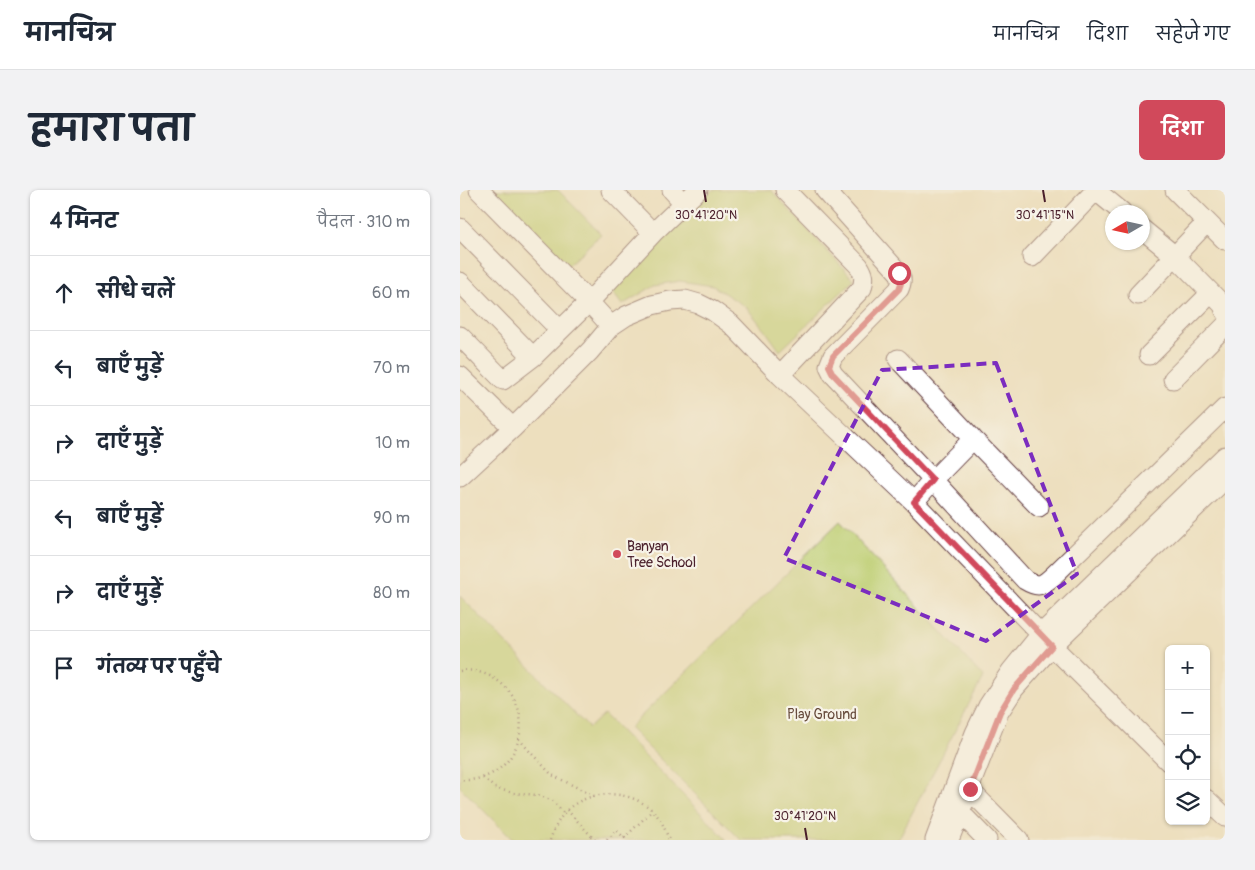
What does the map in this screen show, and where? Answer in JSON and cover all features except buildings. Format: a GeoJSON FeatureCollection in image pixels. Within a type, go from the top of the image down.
{"type":"FeatureCollection","features":[{"type":"Feature","properties":{"kind":"street"},"geometry":{"type":"LineString","coordinates":[[479,190],[611,326]]}},
{"type":"Feature","properties":{"kind":"street"},"geometry":{"type":"LineString","coordinates":[[611,190],[654,232]]}},
{"type":"Feature","properties":{"kind":"street"},"geometry":{"type":"LineString","coordinates":[[780,375],[862,288],[864,280],[864,273],[859,266],[786,190]]}},
{"type":"Feature","properties":{"kind":"street"},"geometry":{"type":"LineString","coordinates":[[825,190],[902,278],[899,289],[833,356],[829,366],[833,374],[1025,580],[1032,584],[1038,586],[1046,583],[1054,576],[1225,408]]}},
{"type":"Feature","properties":{"kind":"street"},"geometry":{"type":"LineString","coordinates":[[1032,257],[1096,190],[1114,205]]}},
{"type":"Feature","properties":{"kind":"street"},"geometry":{"type":"LineString","coordinates":[[1175,190],[1225,240]]}},
{"type":"Feature","properties":{"kind":"street"},"geometry":{"type":"LineString","coordinates":[[460,336],[503,380],[533,357],[589,302],[654,232],[685,194]]}},
{"type":"Feature","properties":{"kind":"street"},"geometry":{"type":"LineString","coordinates":[[1138,295],[1207,222]]}},
{"type":"Feature","properties":{"kind":"street"},"geometry":{"type":"LineString","coordinates":[[460,228],[560,330]]}},
{"type":"Feature","properties":{"kind":"street"},"geometry":{"type":"LineString","coordinates":[[1150,236],[1175,256],[1223,305],[1225,311]]}},
{"type":"Feature","properties":{"kind":"street"},"geometry":{"type":"LineString","coordinates":[[460,282],[533,357]]}},
{"type":"Feature","properties":{"kind":"street"},"geometry":{"type":"LineString","coordinates":[[1149,355],[1212,293]]}},
{"type":"Feature","properties":{"kind":"street"},"geometry":{"type":"LineString","coordinates":[[460,477],[513,428],[590,351],[611,326],[626,316],[652,305],[685,300],[699,304],[731,324],[780,375],[914,502],[1047,640],[1165,758]]}},
{"type":"Feature","properties":{"kind":"street"},"geometry":{"type":"LineString","coordinates":[[1173,379],[1225,326]]}},
{"type":"Feature","properties":{"kind":"street"},"geometry":{"type":"LineString","coordinates":[[898,359],[1039,507]]}},
{"type":"Feature","properties":{"kind":"street"},"geometry":{"type":"LineString","coordinates":[[460,376],[513,428]]}},
{"type":"Feature","properties":{"kind":"street"},"geometry":{"type":"LineString","coordinates":[[914,502],[973,439]]}},
{"type":"Feature","properties":{"kind":"street"},"geometry":{"type":"LineString","coordinates":[[935,840],[955,806],[964,783],[975,733],[988,706],[1011,671],[1047,640],[1197,495],[1225,456]]}},
{"type":"Feature","properties":{"kind":"street"},"geometry":{"type":"LineString","coordinates":[[1197,495],[1225,479]]}},
{"type":"Feature","properties":{"kind":"street"},"geometry":{"type":"LineString","coordinates":[[964,783],[1019,840]]}},
{"type":"Feature","properties":{"kind":"street"},"geometry":{"type":"LineString","coordinates":[[949,840],[955,806]]}},
{"type":"Feature","properties":{"kind":"street"},"geometry":{"type":"LineString","coordinates":[[955,806],[986,840]]}},
{"type":"Feature","properties":{"kind":"path"},"geometry":{"type":"LineString","coordinates":[[460,671],[482,672],[498,680],[510,692],[518,708],[521,725],[519,739],[511,758],[498,770],[483,778],[460,780]]}},
{"type":"Feature","properties":{"kind":"path"},"geometry":{"type":"LineString","coordinates":[[519,739],[552,776],[594,796]]}},
{"type":"Feature","properties":{"kind":"path"},"geometry":{"type":"LineString","coordinates":[[483,778],[495,788],[513,793],[538,795],[553,801],[564,814]]}},
{"type":"Feature","properties":{"kind":"path"},"geometry":{"type":"LineString","coordinates":[[550,840],[556,825],[567,810],[583,800],[600,794],[619,794],[637,800],[652,810],[664,825],[669,840]]}},
{"type":"Feature","properties":{"kind":"path"},"geometry":{"type":"LineString","coordinates":[[567,810],[595,840]]}},
{"type":"Feature","properties":{"kind":"path"},"geometry":{"type":"LineString","coordinates":[[607,840],[616,830],[625,839],[652,810]]}},
{"type":"Feature","properties":{"kind":"highlighted area"},"geometry":{"type":"Polygon","coordinates":[[[996,363],[1077,574],[986,641],[784,558],[882,370],[996,363]]]}},
{"type":"Feature","properties":{"kind":"green space"},"geometry":{"type":"Polygon","coordinates":[[[487,190],[558,190],[601,234],[565,268],[487,190]]]}},
{"type":"Feature","properties":{"kind":"green space"},"geometry":{"type":"Polygon","coordinates":[[[712,190],[771,190],[854,280],[780,351],[746,307],[713,286],[680,281],[655,285],[622,305],[609,287],[712,190]]]}},
{"type":"Feature","properties":{"kind":"green space","name":"Play Ground"},"geometry":{"type":"Polygon","coordinates":[[[840,521],[983,677],[898,840],[741,840],[629,728],[840,521]]]}},
{"type":"Feature","properties":{"kind":"green space"},"geometry":{"type":"Polygon","coordinates":[[[460,596],[589,728],[604,714],[727,840],[513,840],[460,787],[460,596]]]}},
{"type":"Feature","properties":{"kind":"place","name":"Banyan Tree School"},"geometry":{"type":"Point","coordinates":[617,554]}},
{"type":"Feature","properties":{"kind":"route"},"geometry":{"type":"LineString","coordinates":[[899,273],[902,278],[899,289],[833,356],[829,366],[833,374],[933,480],[914,502],[1052,646],[1014,689],[1000,712],[970,789]]}}]}
